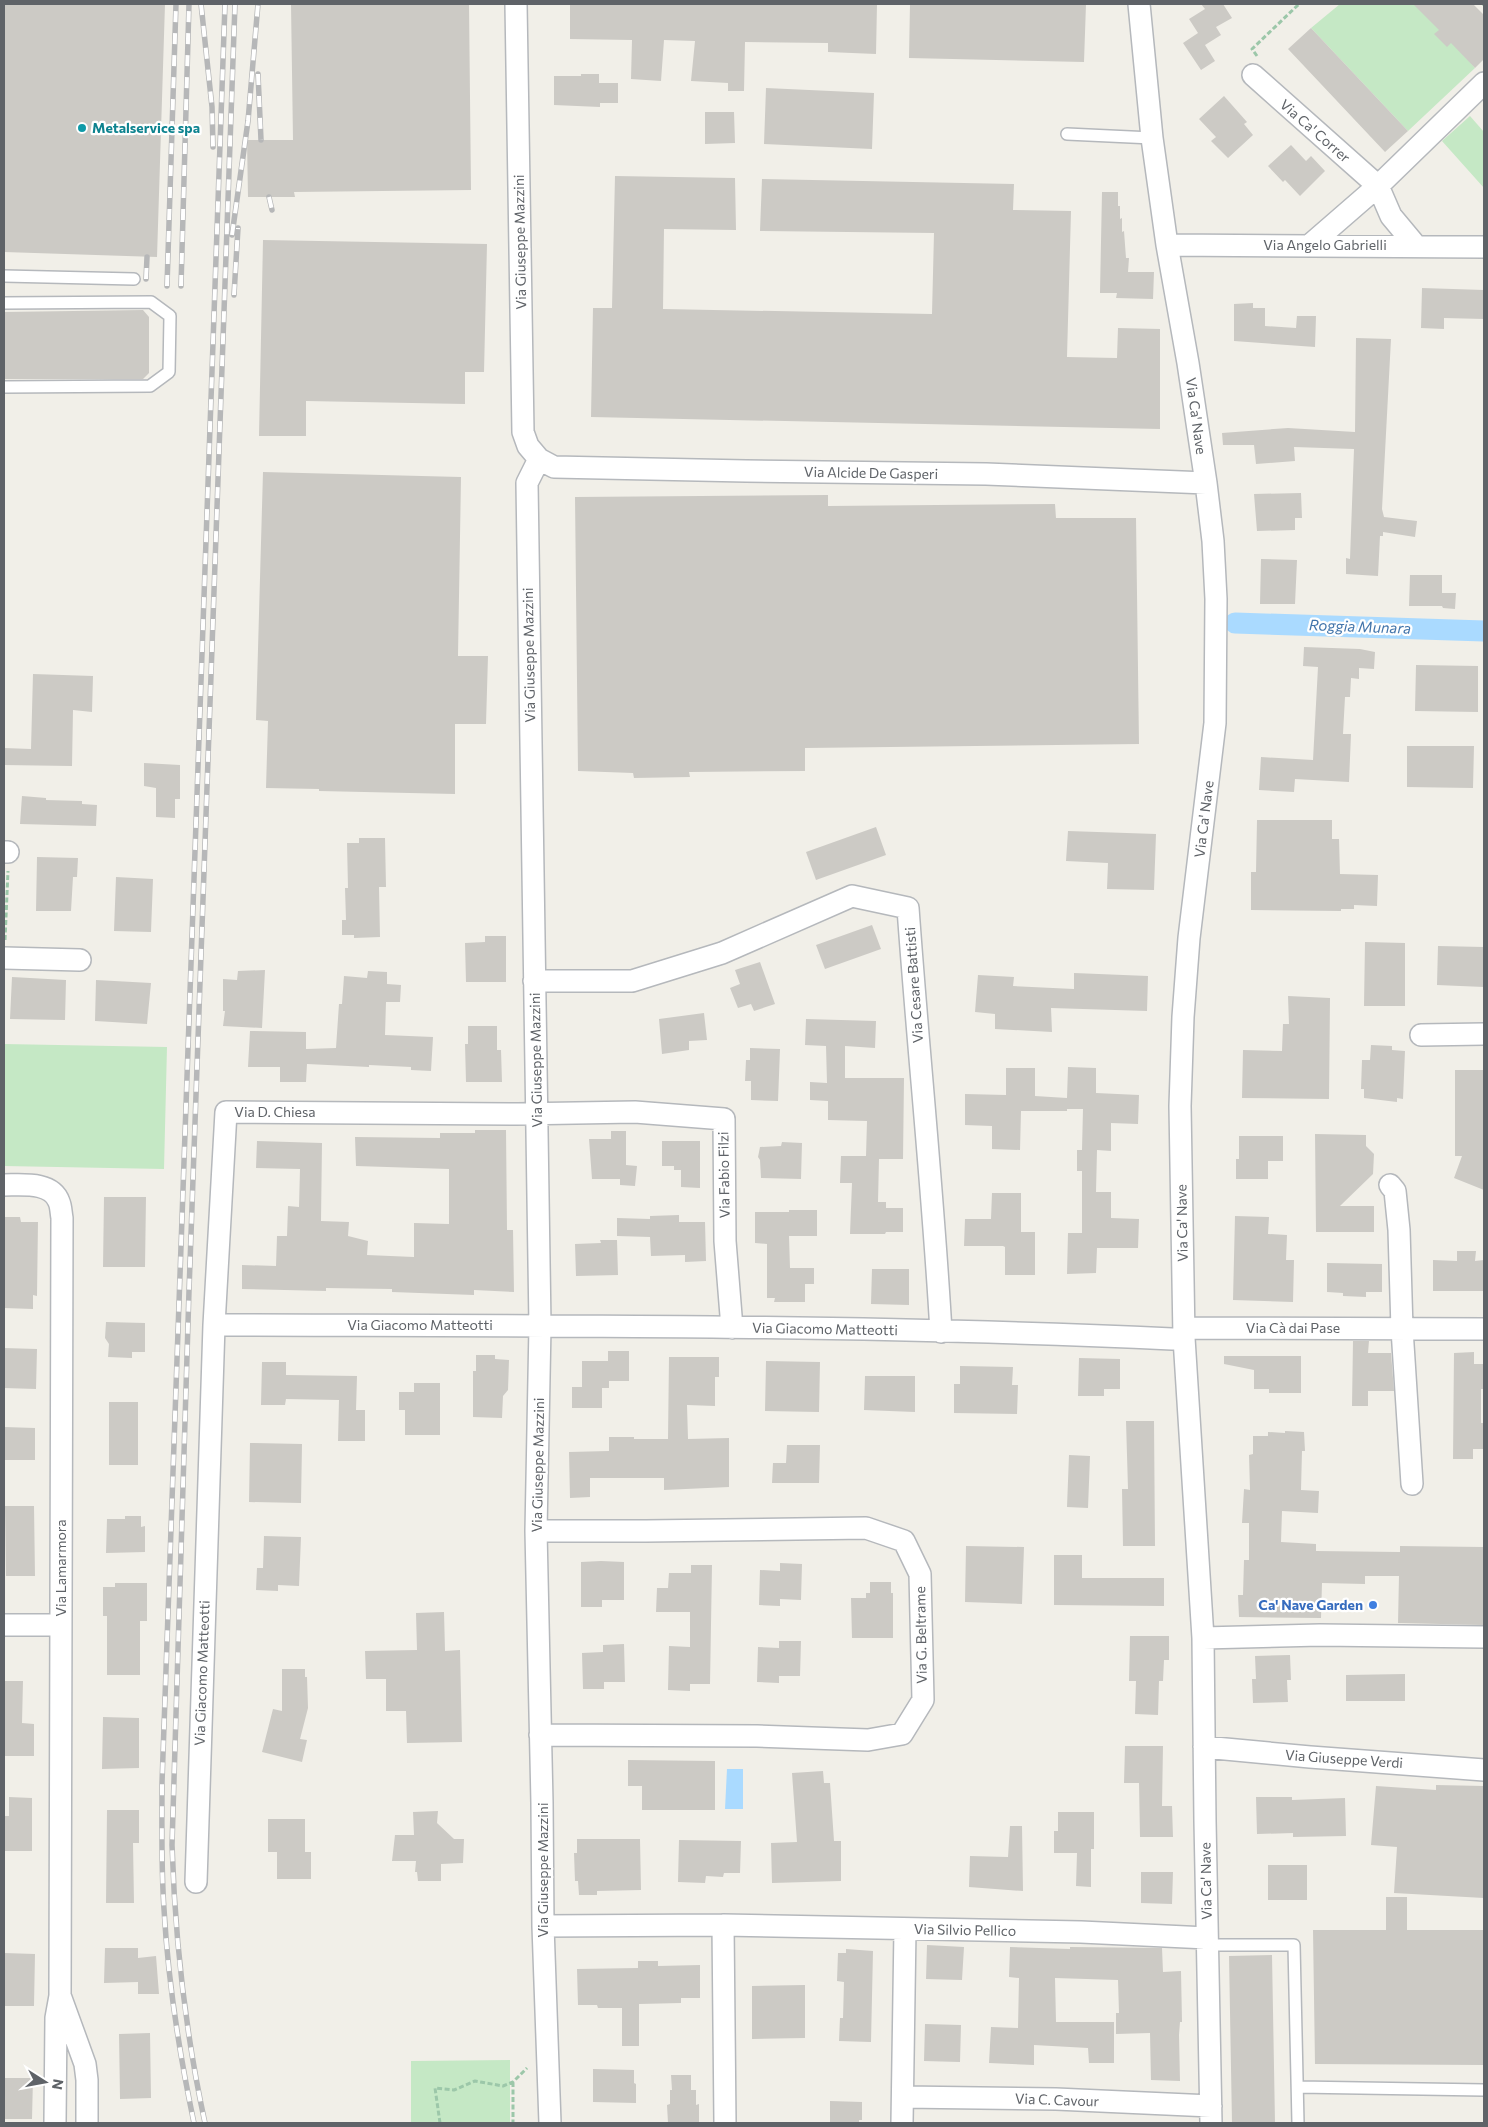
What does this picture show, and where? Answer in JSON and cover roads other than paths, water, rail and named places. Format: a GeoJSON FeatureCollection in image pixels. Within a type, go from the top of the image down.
{"type":"FeatureCollection","features":[{"type":"Feature","properties":{"kind":"street","name":"Via Giuseppe Mazzini"},"geometry":{"type":"LineString","coordinates":[[516,4],[524,432],[528,446],[539,459],[527,482],[540,1326],[536,1531],[543,1926],[550,2123]]}},
{"type":"Feature","properties":{"kind":"street","name":"Via Ca' Nave"},"geometry":{"type":"LineString","coordinates":[[1139,4],[1152,138],[1167,245],[1188,363],[1206,482],[1213,541],[1216,599],[1215,723],[1189,938],[1183,1017],[1180,1106],[1184,1333],[1203,1638],[1211,2115]]}},
{"type":"Feature","properties":{"kind":"street","name":"Via Ca' Correr"},"geometry":{"type":"LineString","coordinates":[[1255,77],[1378,186],[1391,216],[1416,246]]}},
{"type":"Feature","properties":{"kind":"street"},"geometry":{"type":"LineString","coordinates":[[1310,246],[1378,186],[1484,83]]}},
{"type":"Feature","properties":{"kind":"street","name":"Via Angelo Gabrielli"},"geometry":{"type":"LineString","coordinates":[[1167,245],[1484,247]]}},
{"type":"Feature","properties":{"kind":"street","name":"Via Alcide De Gasperi"},"geometry":{"type":"LineString","coordinates":[[539,459],[554,466],[746,472],[986,474],[1206,482]]}},
{"type":"Feature","properties":{"kind":"street","name":"Via Cesare Battisti"},"geometry":{"type":"LineString","coordinates":[[534,980],[632,981],[722,953],[852,896],[908,908],[941,1332]]}},
{"type":"Feature","properties":{"kind":"street"},"geometry":{"type":"LineString","coordinates":[[4,958],[80,960]]}},
{"type":"Feature","properties":{"kind":"street"},"geometry":{"type":"LineString","coordinates":[[1421,1035],[1484,1034]]}},
{"type":"Feature","properties":{"kind":"street","name":"Via D. Chiesa"},"geometry":{"type":"LineString","coordinates":[[214,1325],[226,1112],[538,1114]]}},
{"type":"Feature","properties":{"kind":"street","name":"Via Fabio Filzi"},"geometry":{"type":"LineString","coordinates":[[538,1114],[635,1112],[724,1119],[725,1241],[732,1328]]}},
{"type":"Feature","properties":{"kind":"street"},"geometry":{"type":"LineString","coordinates":[[1390,1185],[1395,1191],[1399,1230],[1402,1329],[1412,1484]]}},
{"type":"Feature","properties":{"kind":"street","name":"Via Lamarmora"},"geometry":{"type":"LineString","coordinates":[[4,1186],[42,1187],[53,1192],[59,1200],[62,1218],[60,1996],[56,2018],[56,2123]]}},
{"type":"Feature","properties":{"kind":"street","name":"Via Giacomo Matteotti"},"geometry":{"type":"LineString","coordinates":[[196,1882],[214,1325],[732,1328],[1172,1339],[1184,1333]]}},
{"type":"Feature","properties":{"kind":"street","name":"Via Cà dai Pase"},"geometry":{"type":"LineString","coordinates":[[1184,1333],[1484,1329]]}},
{"type":"Feature","properties":{"kind":"street","name":"Via G. Beltrame"},"geometry":{"type":"LineString","coordinates":[[536,1531],[866,1528],[904,1542],[920,1574],[923,1700],[902,1734],[868,1740],[757,1736],[540,1735]]}},
{"type":"Feature","properties":{"kind":"street"},"geometry":{"type":"LineString","coordinates":[[4,1625],[60,1625]]}},
{"type":"Feature","properties":{"kind":"street"},"geometry":{"type":"LineString","coordinates":[[1203,1638],[1320,1635],[1484,1637]]}},
{"type":"Feature","properties":{"kind":"street","name":"Via Giuseppe Verdi"},"geometry":{"type":"LineString","coordinates":[[1204,1747],[1484,1770]]}},
{"type":"Feature","properties":{"kind":"street"},"geometry":{"type":"LineString","coordinates":[[723,1924],[725,2123]]}},
{"type":"Feature","properties":{"kind":"street","name":"Via Silvio Pellico"},"geometry":{"type":"LineString","coordinates":[[543,1926],[723,1924],[1081,1932],[1207,1941]]}},
{"type":"Feature","properties":{"kind":"street"},"geometry":{"type":"LineString","coordinates":[[902,2123],[905,1929]]}},
{"type":"Feature","properties":{"kind":"street","name":"Via Lamarmora"},"geometry":{"type":"LineString","coordinates":[[60,1996],[85,2064],[88,2080],[87,2123]]}},
{"type":"Feature","properties":{"kind":"street","name":"Via C. Cavour"},"geometry":{"type":"LineString","coordinates":[[903,2098],[1056,2098],[1211,2115]]}},
{"type":"Feature","properties":{"kind":"lane"},"geometry":{"type":"LineString","coordinates":[[1067,134],[1152,138]]}},
{"type":"Feature","properties":{"kind":"lane"},"geometry":{"type":"LineString","coordinates":[[4,276],[134,279]]}},
{"type":"Feature","properties":{"kind":"lane"},"geometry":{"type":"LineString","coordinates":[[4,303],[150,302],[170,316],[170,372],[150,386],[4,387]]}},
{"type":"Feature","properties":{"kind":"lane"},"geometry":{"type":"LineString","coordinates":[[1207,1941],[1294,1945],[1298,2123]]}},
{"type":"Feature","properties":{"kind":"lane"},"geometry":{"type":"LineString","coordinates":[[1298,2087],[1484,2090]]}},
{"type":"Feature","properties":{"kind":"water"},"geometry":{"type":"Polygon","coordinates":[[[727,1769],[743,1769],[743,1809],[725,1809],[727,1769]]]}},
{"type":"Feature","properties":{"kind":"waterway","name":"Roggia Munara"},"geometry":{"type":"LineString","coordinates":[[1235,623],[1484,631]]}},
{"type":"Feature","properties":{"kind":"railway"},"geometry":{"type":"LineString","coordinates":[[167,286],[176,4]]}},
{"type":"Feature","properties":{"kind":"railway"},"geometry":{"type":"LineString","coordinates":[[181,286],[189,4]]}},
{"type":"Feature","properties":{"kind":"railway"},"geometry":{"type":"LineString","coordinates":[[201,4],[212,107],[213,147]]}},
{"type":"Feature","properties":{"kind":"railway"},"geometry":{"type":"LineString","coordinates":[[194,2123],[179,2043],[168,1963],[162,1878],[162,1783],[225,4]]}},
{"type":"Feature","properties":{"kind":"railway"},"geometry":{"type":"LineString","coordinates":[[205,2123],[182,1985],[172,1845],[189,1291],[235,4]]}},
{"type":"Feature","properties":{"kind":"railway"},"geometry":{"type":"LineString","coordinates":[[232,235],[248,121],[258,4]]}},
{"type":"Feature","properties":{"kind":"railway"},"geometry":{"type":"LineString","coordinates":[[258,74],[261,140]]}},
{"type":"Feature","properties":{"kind":"railway"},"geometry":{"type":"LineString","coordinates":[[269,197],[272,210]]}},
{"type":"Feature","properties":{"kind":"railway"},"geometry":{"type":"LineString","coordinates":[[234,295],[238,228]]}},
{"type":"Feature","properties":{"kind":"railway"},"geometry":{"type":"LineString","coordinates":[[146,279],[147,257]]}},
{"type":"Feature","properties":{"kind":"place","name":"Metalservice spa"},"geometry":{"type":"Point","coordinates":[82,128]}},
{"type":"Feature","properties":{"kind":"place","name":"Ca' Nave Garden"},"geometry":{"type":"Point","coordinates":[1373,1605]}}]}
